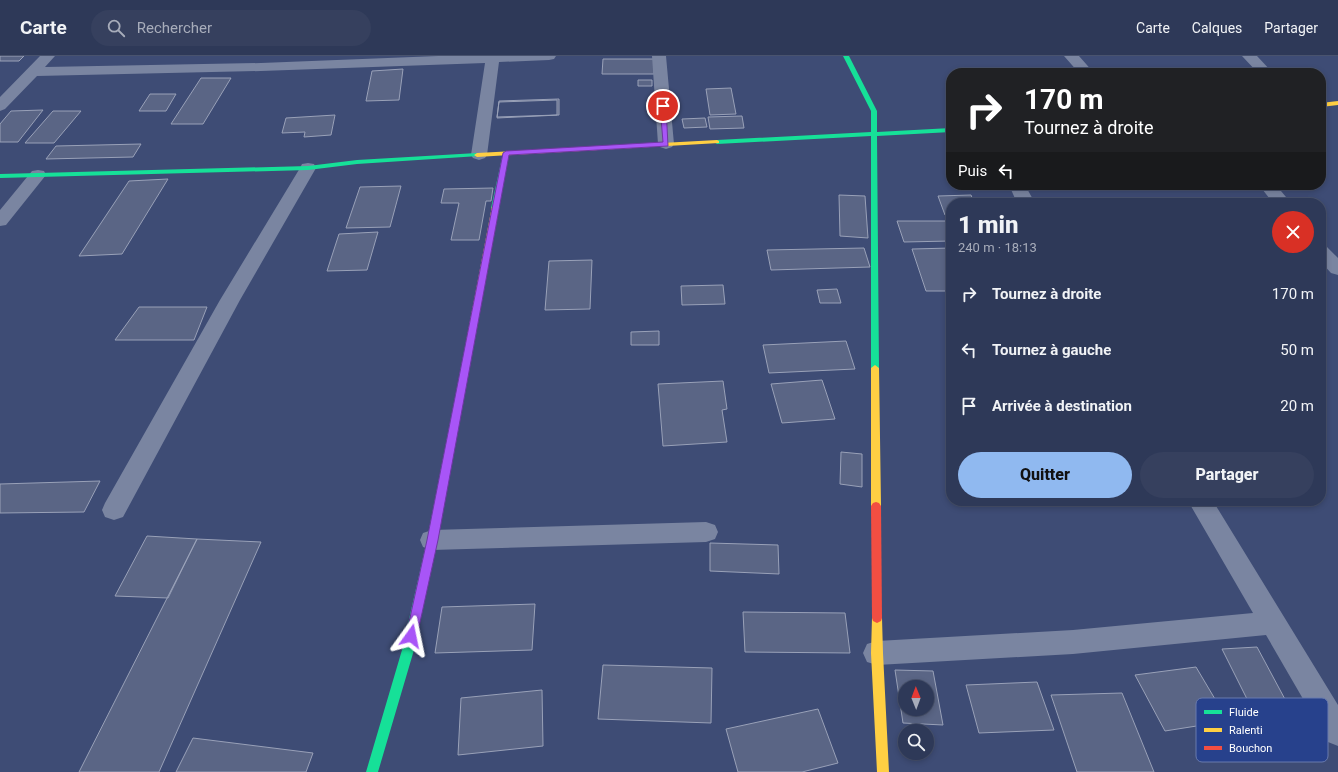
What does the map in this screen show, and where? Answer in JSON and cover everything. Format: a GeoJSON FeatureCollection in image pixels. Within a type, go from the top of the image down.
{"type":"FeatureCollection","features":[{"type":"Feature","properties":{"kind":"street"},"geometry":{"type":"LineString","coordinates":[[0,106],[48,56]]}},
{"type":"Feature","properties":{"kind":"street"},"geometry":{"type":"LineString","coordinates":[[32,72],[261,68],[493,57],[549,56]]}},
{"type":"Feature","properties":{"kind":"street"},"geometry":{"type":"LineString","coordinates":[[659,56],[666,144]]}},
{"type":"Feature","properties":{"kind":"street"},"geometry":{"type":"LineString","coordinates":[[846,56],[874,111],[877,653],[883,772]]}},
{"type":"Feature","properties":{"kind":"street"},"geometry":{"type":"LineString","coordinates":[[1071,56],[1082,68]]}},
{"type":"Feature","properties":{"kind":"street"},"geometry":{"type":"LineString","coordinates":[[1249,56],[1261,68]]}},
{"type":"Feature","properties":{"kind":"street"},"geometry":{"type":"LineString","coordinates":[[479,155],[493,57]]}},
{"type":"Feature","properties":{"kind":"street"},"geometry":{"type":"LineString","coordinates":[[1326,105],[1338,104]]}},
{"type":"Feature","properties":{"kind":"street"},"geometry":{"type":"LineString","coordinates":[[0,176],[308,168],[357,162],[506,153],[946,130]]}},
{"type":"Feature","properties":{"kind":"street"},"geometry":{"type":"LineString","coordinates":[[372,772],[408,650],[432,540],[506,153]]}},
{"type":"Feature","properties":{"kind":"street"},"geometry":{"type":"LineString","coordinates":[[114,510],[230,300],[308,168]]}},
{"type":"Feature","properties":{"kind":"street"},"geometry":{"type":"LineString","coordinates":[[0,221],[38,175]]}},
{"type":"Feature","properties":{"kind":"street"},"geometry":{"type":"LineString","coordinates":[[1271,190],[1278,198]]}},
{"type":"Feature","properties":{"kind":"street"},"geometry":{"type":"LineString","coordinates":[[1326,256],[1338,269]]}},
{"type":"Feature","properties":{"kind":"street"},"geometry":{"type":"LineString","coordinates":[[1203,506],[1317,698]]}},
{"type":"Feature","properties":{"kind":"street"},"geometry":{"type":"LineString","coordinates":[[432,540],[706,532]]}},
{"type":"Feature","properties":{"kind":"street"},"geometry":{"type":"LineString","coordinates":[[877,653],[1073,642],[1271,622]]}},
{"type":"Feature","properties":{"kind":"street"},"geometry":{"type":"LineString","coordinates":[[1328,716],[1338,732]]}},
{"type":"Feature","properties":{"kind":"building"},"geometry":{"type":"Polygon","coordinates":[[[0,56],[24,56],[19,61],[0,61],[0,56]]]}},
{"type":"Feature","properties":{"kind":"building"},"geometry":{"type":"Polygon","coordinates":[[[603,59],[654,59],[654,74],[602,74],[603,59]]]}},
{"type":"Feature","properties":{"kind":"building"},"geometry":{"type":"Polygon","coordinates":[[[403,69],[399,100],[366,101],[372,71],[403,69]]]}},
{"type":"Feature","properties":{"kind":"building"},"geometry":{"type":"Polygon","coordinates":[[[201,78],[231,78],[203,124],[171,124],[201,78]]]}},
{"type":"Feature","properties":{"kind":"building"},"geometry":{"type":"Polygon","coordinates":[[[638,80],[652,80],[652,86],[638,86],[638,80]]]}},
{"type":"Feature","properties":{"kind":"building"},"geometry":{"type":"Polygon","coordinates":[[[731,88],[736,114],[710,115],[706,89],[731,88]]]}},
{"type":"Feature","properties":{"kind":"building"},"geometry":{"type":"Polygon","coordinates":[[[150,94],[176,94],[166,111],[139,111],[150,94]]]}},
{"type":"Feature","properties":{"kind":"building"},"geometry":{"type":"Polygon","coordinates":[[[559,99],[559,115],[497,118],[499,101],[559,99]]]}},
{"type":"Feature","properties":{"kind":"building"},"geometry":{"type":"Polygon","coordinates":[[[557,100],[557,115],[497,117],[499,102],[557,100]]]}},
{"type":"Feature","properties":{"kind":"building"},"geometry":{"type":"Polygon","coordinates":[[[43,110],[18,142],[0,142],[0,124],[11,111],[43,110]]]}},
{"type":"Feature","properties":{"kind":"building"},"geometry":{"type":"Polygon","coordinates":[[[53,111],[81,111],[54,143],[25,143],[53,111]]]}},
{"type":"Feature","properties":{"kind":"building"},"geometry":{"type":"Polygon","coordinates":[[[335,115],[331,135],[304,137],[305,132],[282,133],[286,118],[335,115]]]}},
{"type":"Feature","properties":{"kind":"building"},"geometry":{"type":"Polygon","coordinates":[[[742,116],[744,128],[710,129],[708,117],[742,116]]]}},
{"type":"Feature","properties":{"kind":"building"},"geometry":{"type":"Polygon","coordinates":[[[705,118],[707,127],[684,128],[682,119],[705,118]]]}},
{"type":"Feature","properties":{"kind":"building"},"geometry":{"type":"Polygon","coordinates":[[[141,144],[133,157],[46,159],[56,146],[141,144]]]}},
{"type":"Feature","properties":{"kind":"building"},"geometry":{"type":"Polygon","coordinates":[[[168,179],[122,254],[79,256],[129,181],[168,179]]]}},
{"type":"Feature","properties":{"kind":"building"},"geometry":{"type":"Polygon","coordinates":[[[401,186],[390,227],[346,228],[360,187],[401,186]]]}},
{"type":"Feature","properties":{"kind":"building"},"geometry":{"type":"Polygon","coordinates":[[[493,188],[491,201],[486,201],[479,240],[451,240],[459,203],[441,203],[444,189],[493,188]]]}},
{"type":"Feature","properties":{"kind":"building"},"geometry":{"type":"Polygon","coordinates":[[[839,195],[865,196],[868,238],[840,236],[839,195]]]}},
{"type":"Feature","properties":{"kind":"building"},"geometry":{"type":"Polygon","coordinates":[[[971,195],[972,198],[946,198],[945,215],[938,196],[971,195]]]}},
{"type":"Feature","properties":{"kind":"building"},"geometry":{"type":"Polygon","coordinates":[[[897,221],[946,221],[946,241],[904,242],[897,221]]]}},
{"type":"Feature","properties":{"kind":"building"},"geometry":{"type":"Polygon","coordinates":[[[378,232],[367,270],[327,271],[339,234],[378,232]]]}},
{"type":"Feature","properties":{"kind":"building"},"geometry":{"type":"Polygon","coordinates":[[[864,248],[870,267],[771,270],[767,250],[864,248]]]}},
{"type":"Feature","properties":{"kind":"building"},"geometry":{"type":"Polygon","coordinates":[[[946,248],[946,291],[926,291],[912,249],[946,248]]]}},
{"type":"Feature","properties":{"kind":"building"},"geometry":{"type":"Polygon","coordinates":[[[592,260],[590,309],[545,310],[549,261],[592,260]]]}},
{"type":"Feature","properties":{"kind":"building"},"geometry":{"type":"Polygon","coordinates":[[[723,285],[725,304],[682,305],[681,286],[723,285]]]}},
{"type":"Feature","properties":{"kind":"building"},"geometry":{"type":"Polygon","coordinates":[[[837,289],[841,303],[820,303],[817,290],[837,289]]]}},
{"type":"Feature","properties":{"kind":"building"},"geometry":{"type":"Polygon","coordinates":[[[139,307],[207,307],[194,340],[115,340],[139,307]]]}},
{"type":"Feature","properties":{"kind":"building"},"geometry":{"type":"Polygon","coordinates":[[[659,331],[659,345],[631,345],[631,332],[659,331]]]}},
{"type":"Feature","properties":{"kind":"building"},"geometry":{"type":"Polygon","coordinates":[[[846,341],[855,369],[769,373],[763,345],[846,341]]]}},
{"type":"Feature","properties":{"kind":"building"},"geometry":{"type":"Polygon","coordinates":[[[822,380],[835,419],[782,423],[771,384],[822,380]]]}},
{"type":"Feature","properties":{"kind":"building"},"geometry":{"type":"Polygon","coordinates":[[[723,381],[727,409],[722,410],[727,442],[663,446],[658,384],[723,381]]]}},
{"type":"Feature","properties":{"kind":"building"},"geometry":{"type":"Polygon","coordinates":[[[841,452],[862,454],[862,487],[840,484],[841,452]]]}},
{"type":"Feature","properties":{"kind":"building"},"geometry":{"type":"Polygon","coordinates":[[[100,481],[84,512],[0,513],[0,484],[100,481]]]}},
{"type":"Feature","properties":{"kind":"building"},"geometry":{"type":"Polygon","coordinates":[[[147,536],[197,539],[168,598],[115,596],[147,536]]]}},
{"type":"Feature","properties":{"kind":"building"},"geometry":{"type":"Polygon","coordinates":[[[197,539],[261,542],[159,772],[79,772],[197,539]]]}},
{"type":"Feature","properties":{"kind":"building"},"geometry":{"type":"Polygon","coordinates":[[[710,543],[778,545],[779,574],[710,571],[710,543]]]}},
{"type":"Feature","properties":{"kind":"building"},"geometry":{"type":"Polygon","coordinates":[[[535,604],[532,650],[435,653],[442,607],[535,604]]]}},
{"type":"Feature","properties":{"kind":"building"},"geometry":{"type":"Polygon","coordinates":[[[743,612],[845,613],[850,653],[745,652],[743,612]]]}},
{"type":"Feature","properties":{"kind":"building"},"geometry":{"type":"Polygon","coordinates":[[[1257,647],[1284,698],[1246,698],[1222,649],[1257,647]]]}},
{"type":"Feature","properties":{"kind":"building"},"geometry":{"type":"Polygon","coordinates":[[[603,665],[712,668],[711,723],[598,719],[603,665]]]}},
{"type":"Feature","properties":{"kind":"building"},"geometry":{"type":"Polygon","coordinates":[[[1196,667],[1214,698],[1196,698],[1196,726],[1165,731],[1135,675],[1196,667]]]}},
{"type":"Feature","properties":{"kind":"building"},"geometry":{"type":"Polygon","coordinates":[[[895,670],[933,671],[943,725],[903,723],[902,716],[934,716],[934,680],[898,680],[898,690],[895,670]]]}},
{"type":"Feature","properties":{"kind":"building"},"geometry":{"type":"Polygon","coordinates":[[[1037,682],[1054,730],[979,733],[966,685],[1037,682]]]}},
{"type":"Feature","properties":{"kind":"building"},"geometry":{"type":"Polygon","coordinates":[[[542,690],[543,746],[458,755],[461,698],[542,690]]]}},
{"type":"Feature","properties":{"kind":"building"},"geometry":{"type":"Polygon","coordinates":[[[1122,693],[1154,772],[1077,772],[1051,695],[1122,693]]]}},
{"type":"Feature","properties":{"kind":"building"},"geometry":{"type":"Polygon","coordinates":[[[818,709],[838,763],[802,772],[738,772],[726,729],[818,709]]]}},
{"type":"Feature","properties":{"kind":"building"},"geometry":{"type":"Polygon","coordinates":[[[193,738],[313,753],[306,772],[176,772],[193,738]]]}},
{"type":"Feature","properties":{"kind":"traffic: fast"},"geometry":{"type":"LineString","coordinates":[[846,56],[874,111],[875,368]]}},
{"type":"Feature","properties":{"kind":"traffic: fast"},"geometry":{"type":"LineString","coordinates":[[717,142],[946,130]]}},
{"type":"Feature","properties":{"kind":"traffic: fast"},"geometry":{"type":"LineString","coordinates":[[495,208],[506,153]]}},
{"type":"Feature","properties":{"kind":"traffic: fast"},"geometry":{"type":"LineString","coordinates":[[0,176],[308,168],[357,162],[477,155]]}},
{"type":"Feature","properties":{"kind":"traffic: fast"},"geometry":{"type":"LineString","coordinates":[[372,772],[408,650],[432,540],[470,342]]}},
{"type":"Feature","properties":{"kind":"traffic: slow"},"geometry":{"type":"LineString","coordinates":[[1326,104],[1338,103]]}},
{"type":"Feature","properties":{"kind":"traffic: slow"},"geometry":{"type":"LineString","coordinates":[[477,155],[717,142]]}},
{"type":"Feature","properties":{"kind":"traffic: slow"},"geometry":{"type":"LineString","coordinates":[[470,342],[495,208]]}},
{"type":"Feature","properties":{"kind":"traffic: slow"},"geometry":{"type":"LineString","coordinates":[[875,368],[876,506]]}},
{"type":"Feature","properties":{"kind":"traffic: slow"},"geometry":{"type":"LineString","coordinates":[[877,618],[877,653],[883,772]]}},
{"type":"Feature","properties":{"kind":"traffic: jam"},"geometry":{"type":"LineString","coordinates":[[876,506],[877,618]]}},
{"type":"Feature","properties":{"kind":"route"},"geometry":{"type":"LineString","coordinates":[[411,636],[432,540],[478,306],[506,153],[666,144],[663,106]]}}]}
